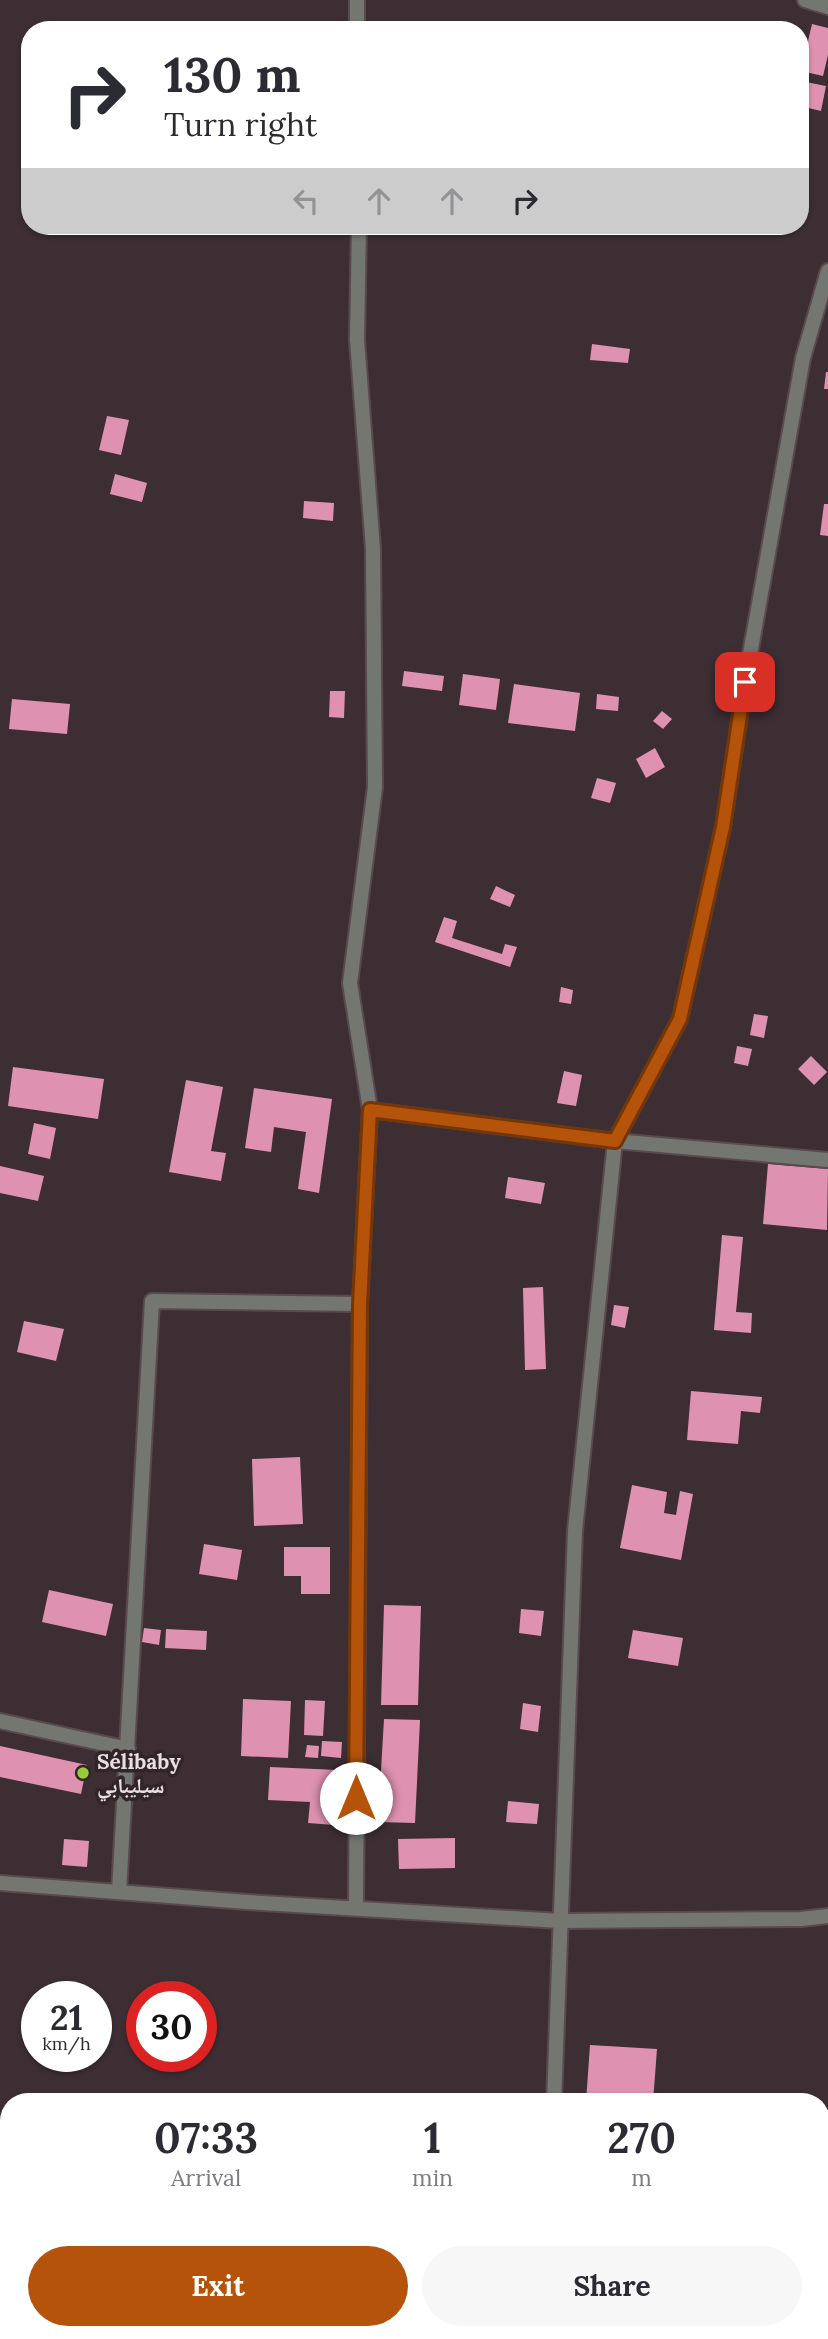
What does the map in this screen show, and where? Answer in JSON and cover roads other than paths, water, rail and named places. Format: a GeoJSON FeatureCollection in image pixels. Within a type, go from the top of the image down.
{"type":"FeatureCollection","features":[{"type":"Feature","properties":{"kind":"street"},"geometry":{"type":"LineString","coordinates":[[357,0],[357,21]]}},
{"type":"Feature","properties":{"kind":"street"},"geometry":{"type":"LineString","coordinates":[[805,0],[828,7]]}},
{"type":"Feature","properties":{"kind":"street"},"geometry":{"type":"LineString","coordinates":[[356,1908],[360,1304],[370,1110],[350,983],[375,787],[373,549],[357,340],[359,235]]}},
{"type":"Feature","properties":{"kind":"street"},"geometry":{"type":"LineString","coordinates":[[554,2093],[575,1531],[615,1141],[680,1019],[723,827],[745,682],[803,358],[828,271]]}},
{"type":"Feature","properties":{"kind":"street"},"geometry":{"type":"LineString","coordinates":[[370,1110],[615,1141],[828,1160]]}},
{"type":"Feature","properties":{"kind":"street"},"geometry":{"type":"LineString","coordinates":[[119,1892],[152,1301],[360,1304]]}},
{"type":"Feature","properties":{"kind":"street"},"geometry":{"type":"LineString","coordinates":[[0,1721],[128,1749]]}},
{"type":"Feature","properties":{"kind":"street"},"geometry":{"type":"LineString","coordinates":[[0,1883],[560,1921],[801,1919],[828,1916]]}},
{"type":"Feature","properties":{"kind":"place","name":"Sélibaby سيليبابي"},"geometry":{"type":"Point","coordinates":[83,1773]}}]}
